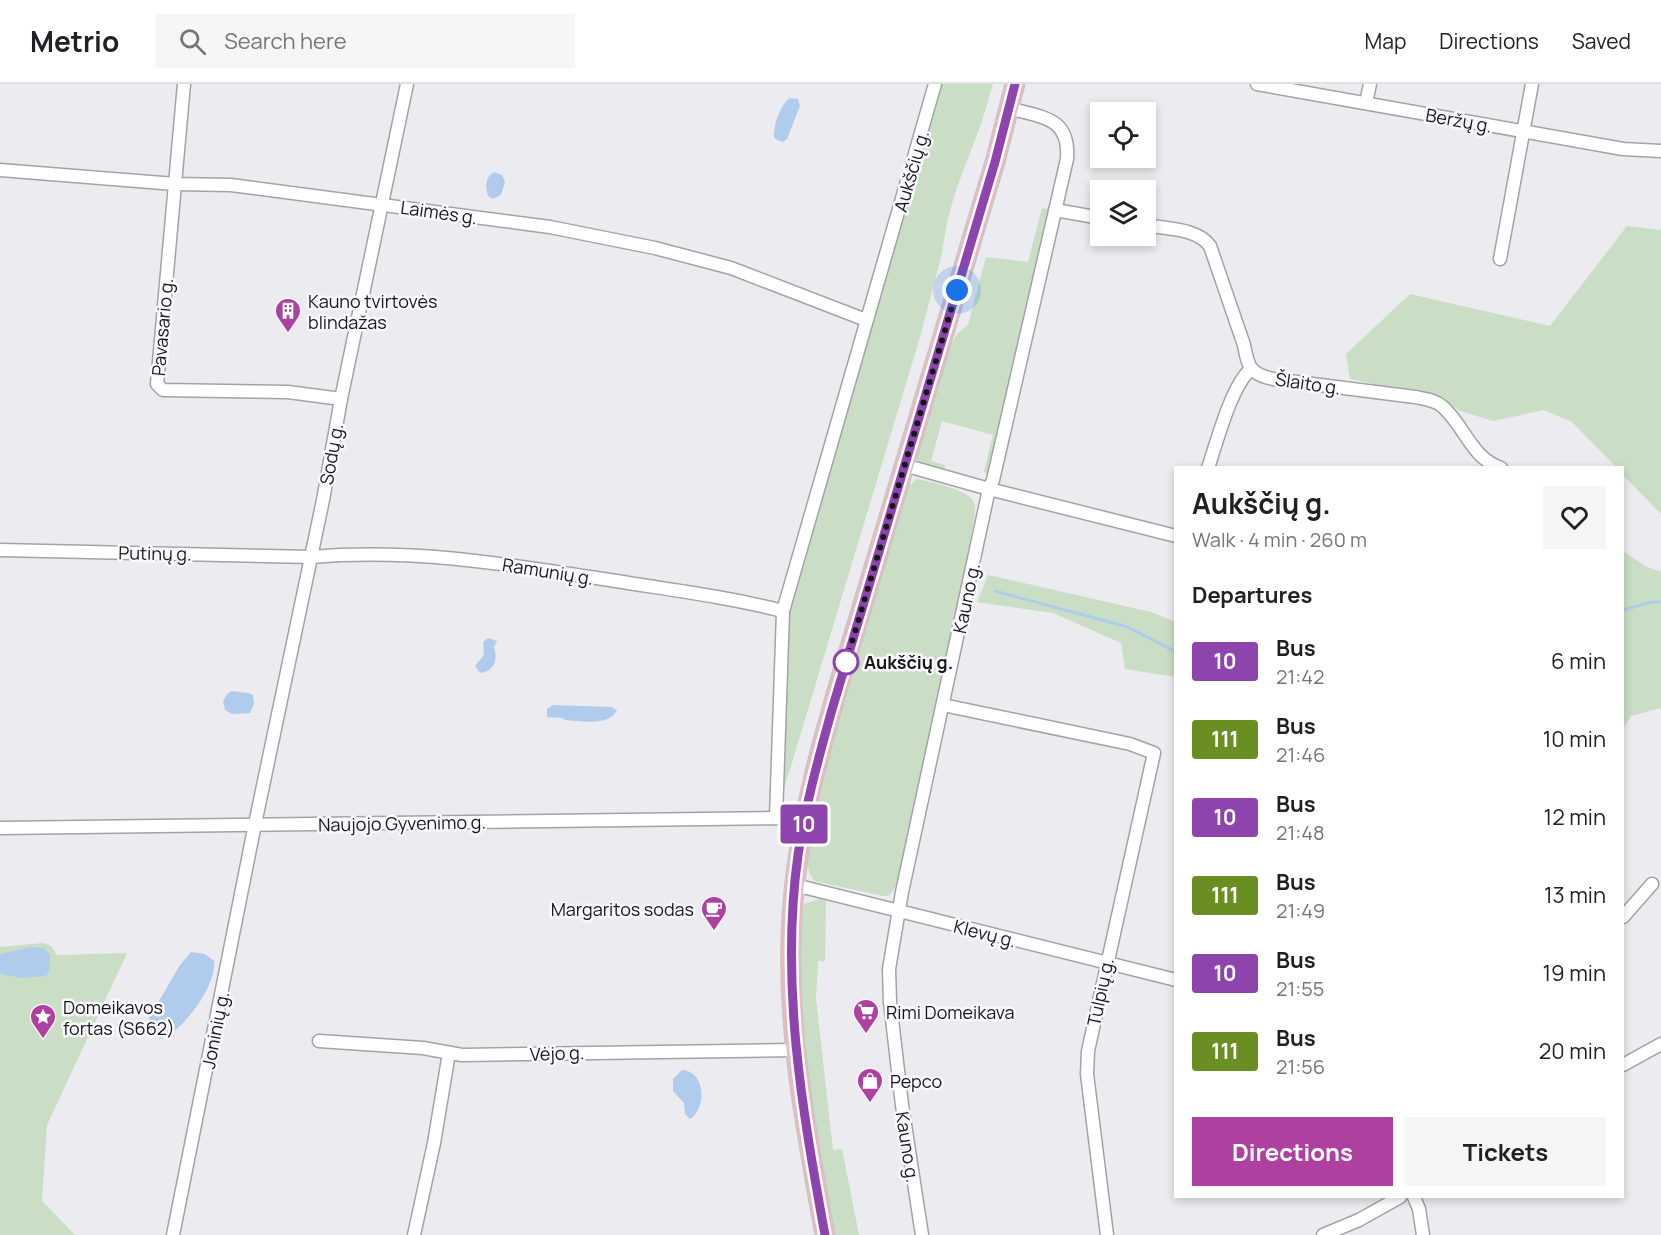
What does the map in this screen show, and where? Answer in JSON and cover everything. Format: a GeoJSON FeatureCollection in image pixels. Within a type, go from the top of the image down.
{"type":"FeatureCollection","features":[{"type":"Feature","properties":{"kind":"main road"},"geometry":{"type":"LineString","coordinates":[[825,1235],[808,1142],[795,1050],[791,999],[794,886],[804,820],[834,705],[1010,108],[1015,84]]}},
{"type":"Feature","properties":{"kind":"street","name":"Pavasario g."},"geometry":{"type":"LineString","coordinates":[[184,84],[156,378],[158,386],[163,390],[288,392],[341,399]]}},
{"type":"Feature","properties":{"kind":"street","name":"Sodų g."},"geometry":{"type":"LineString","coordinates":[[255,824],[407,84]]}},
{"type":"Feature","properties":{"kind":"street","name":"Aukščių g."},"geometry":{"type":"LineString","coordinates":[[776,818],[783,611],[935,84]]}},
{"type":"Feature","properties":{"kind":"street","name":"Beržų g."},"geometry":{"type":"LineString","coordinates":[[1257,84],[1623,149],[1661,150]]}},
{"type":"Feature","properties":{"kind":"street"},"geometry":{"type":"LineString","coordinates":[[1366,103],[1370,84]]}},
{"type":"Feature","properties":{"kind":"street"},"geometry":{"type":"LineString","coordinates":[[1500,259],[1532,84]]}},
{"type":"Feature","properties":{"kind":"street","name":"Kauno g."},"geometry":{"type":"LineString","coordinates":[[922,1235],[902,1105],[889,969],[899,911],[989,489],[993,480],[1067,159],[1066,136],[1058,126],[1051,121],[1010,108]]}},
{"type":"Feature","properties":{"kind":"street","name":"Laimės g."},"geometry":{"type":"LineString","coordinates":[[0,170],[175,184],[231,185],[550,227],[655,248],[731,268],[866,320]]}},
{"type":"Feature","properties":{"kind":"street"},"geometry":{"type":"LineString","coordinates":[[1055,210],[1090,216]]}},
{"type":"Feature","properties":{"kind":"street","name":"Šlaito g."},"geometry":{"type":"LineString","coordinates":[[1156,227],[1194,234],[1206,240],[1210,246],[1251,369],[1262,377],[1432,400],[1442,406],[1451,416],[1484,460],[1497,466]]}},
{"type":"Feature","properties":{"kind":"street"},"geometry":{"type":"LineString","coordinates":[[1210,466],[1235,390],[1251,369]]}},
{"type":"Feature","properties":{"kind":"street"},"geometry":{"type":"LineString","coordinates":[[904,465],[1174,535]]}},
{"type":"Feature","properties":{"kind":"street","name":"Putinų g."},"geometry":{"type":"LineString","coordinates":[[0,550],[311,557]]}},
{"type":"Feature","properties":{"kind":"street","name":"Ramunių g."},"geometry":{"type":"LineString","coordinates":[[311,557],[374,555],[475,559],[708,595],[783,611]]}},
{"type":"Feature","properties":{"kind":"street","name":"Tulpių g."},"geometry":{"type":"LineString","coordinates":[[943,705],[1130,744],[1154,753],[1088,1051],[1087,1074],[1107,1235]]}},
{"type":"Feature","properties":{"kind":"street","name":"Naujojo Gyvenimo g."},"geometry":{"type":"LineString","coordinates":[[0,828],[776,818],[804,820]]}},
{"type":"Feature","properties":{"kind":"street","name":"Joninių g."},"geometry":{"type":"LineString","coordinates":[[173,1235],[255,824]]}},
{"type":"Feature","properties":{"kind":"street"},"geometry":{"type":"LineString","coordinates":[[1624,916],[1652,884]]}},
{"type":"Feature","properties":{"kind":"street","name":"Klevų g."},"geometry":{"type":"LineString","coordinates":[[794,886],[1174,980]]}},
{"type":"Feature","properties":{"kind":"street","name":"Vėjo g."},"geometry":{"type":"LineString","coordinates":[[319,1041],[423,1047],[462,1055],[795,1050]]}},
{"type":"Feature","properties":{"kind":"street"},"geometry":{"type":"LineString","coordinates":[[1624,1064],[1661,1044]]}},
{"type":"Feature","properties":{"kind":"street"},"geometry":{"type":"LineString","coordinates":[[414,1235],[434,1143],[448,1053]]}},
{"type":"Feature","properties":{"kind":"street"},"geometry":{"type":"LineString","coordinates":[[1323,1235],[1359,1220],[1398,1198]]}},
{"type":"Feature","properties":{"kind":"street"},"geometry":{"type":"LineString","coordinates":[[1414,1198],[1419,1209],[1423,1235]]}},
{"type":"Feature","properties":{"kind":"green space"},"geometry":{"type":"Polygon","coordinates":[[[935,84],[993,84],[982,121],[957,187],[920,337],[785,786],[777,753],[783,611],[935,84]]]}},
{"type":"Feature","properties":{"kind":"green space"},"geometry":{"type":"Polygon","coordinates":[[[1042,208],[1051,210],[1026,310],[989,478],[984,471],[993,435],[942,421],[931,461],[945,465],[945,468],[925,465],[916,458],[937,386],[950,347],[957,334],[968,325],[986,257],[1028,262],[1042,208]]]}},
{"type":"Feature","properties":{"kind":"green space"},"geometry":{"type":"Polygon","coordinates":[[[1627,226],[1661,230],[1661,514],[1624,476],[1624,466],[1615,466],[1572,422],[1544,410],[1493,421],[1460,411],[1442,398],[1350,379],[1346,354],[1410,294],[1550,326],[1627,226]]]}},
{"type":"Feature","properties":{"kind":"green space"},"geometry":{"type":"Polygon","coordinates":[[[917,479],[946,486],[967,495],[974,502],[975,513],[946,673],[902,863],[895,888],[888,896],[883,896],[814,881],[809,872],[807,860],[820,786],[907,487],[917,479]]]}},
{"type":"Feature","properties":{"kind":"green space"},"geometry":{"type":"Polygon","coordinates":[[[1624,552],[1645,566],[1661,572],[1661,708],[1631,716],[1624,727],[1624,552]]]}},
{"type":"Feature","properties":{"kind":"green space"},"geometry":{"type":"Polygon","coordinates":[[[988,575],[1151,612],[1174,621],[1174,677],[1125,669],[1121,643],[1053,613],[977,602],[988,575]]]}},
{"type":"Feature","properties":{"kind":"green space"},"geometry":{"type":"Polygon","coordinates":[[[819,899],[826,901],[825,961],[818,961],[816,998],[833,1150],[842,1149],[859,1235],[835,1235],[805,1059],[800,989],[802,910],[804,904],[819,899]]]}},
{"type":"Feature","properties":{"kind":"green space","name":"Domeikavos fortas (S662)"},"geometry":{"type":"Polygon","coordinates":[[[44,943],[51,946],[57,955],[127,953],[47,1125],[42,1201],[75,1235],[0,1235],[0,947],[44,943]]]}},
{"type":"Feature","properties":{"kind":"water"},"geometry":{"type":"Polygon","coordinates":[[[790,98],[798,99],[800,106],[787,139],[783,142],[774,137],[775,127],[778,115],[790,98]]]}},
{"type":"Feature","properties":{"kind":"water"},"geometry":{"type":"Polygon","coordinates":[[[494,172],[502,175],[505,182],[501,195],[493,199],[488,196],[486,186],[487,179],[494,172]]]}},
{"type":"Feature","properties":{"kind":"water"},"geometry":{"type":"Polygon","coordinates":[[[488,638],[497,641],[494,647],[496,656],[492,667],[480,673],[475,666],[484,655],[483,642],[488,638]]]}},
{"type":"Feature","properties":{"kind":"water"},"geometry":{"type":"Polygon","coordinates":[[[232,691],[253,695],[254,704],[250,713],[232,714],[225,710],[223,701],[232,691]]]}},
{"type":"Feature","properties":{"kind":"water"},"geometry":{"type":"Polygon","coordinates":[[[553,705],[612,707],[617,710],[608,719],[601,721],[565,720],[547,717],[547,709],[553,705]]]}},
{"type":"Feature","properties":{"kind":"water"},"geometry":{"type":"Polygon","coordinates":[[[32,947],[44,948],[50,955],[50,970],[46,976],[22,978],[0,974],[0,954],[32,947]]]}},
{"type":"Feature","properties":{"kind":"water"},"geometry":{"type":"Polygon","coordinates":[[[191,952],[205,954],[214,961],[210,982],[188,1018],[169,1035],[160,1039],[148,1028],[149,1018],[180,965],[191,952]]]}},
{"type":"Feature","properties":{"kind":"water"},"geometry":{"type":"Polygon","coordinates":[[[682,1070],[690,1072],[700,1083],[699,1107],[690,1119],[685,1114],[684,1103],[673,1091],[673,1079],[682,1070]]]}},
{"type":"Feature","properties":{"kind":"waterway"},"geometry":{"type":"LineString","coordinates":[[995,591],[1128,627],[1174,651]]}},
{"type":"Feature","properties":{"kind":"waterway"},"geometry":{"type":"LineString","coordinates":[[1624,610],[1652,602],[1661,602]]}},
{"type":"Feature","properties":{"kind":"bus line","name":"10"},"geometry":{"type":"LineString","coordinates":[[825,1235],[798,1074],[791,999],[792,916],[798,855],[804,820],[831,713],[995,162],[1015,84]]}},
{"type":"Feature","properties":{"kind":"place","name":"Kauno tvirtovės blindažas"},"geometry":{"type":"Point","coordinates":[288,334]}},
{"type":"Feature","properties":{"kind":"place","name":"Aukščių g."},"geometry":{"type":"Point","coordinates":[846,662]}},
{"type":"Feature","properties":{"kind":"place","name":"Margaritos sodas"},"geometry":{"type":"Point","coordinates":[714,932]}},
{"type":"Feature","properties":{"kind":"place","name":"Rimi Domeikava"},"geometry":{"type":"Point","coordinates":[866,1035]}},
{"type":"Feature","properties":{"kind":"place","name":"Domeikavos fortas (S662)"},"geometry":{"type":"Point","coordinates":[43,1040]}},
{"type":"Feature","properties":{"kind":"place","name":"Pepco"},"geometry":{"type":"Point","coordinates":[870,1104]}},
{"type":"Feature","properties":{"kind":"route"},"geometry":{"type":"LineString","coordinates":[[846,662],[843,672],[957,290]]}}]}
